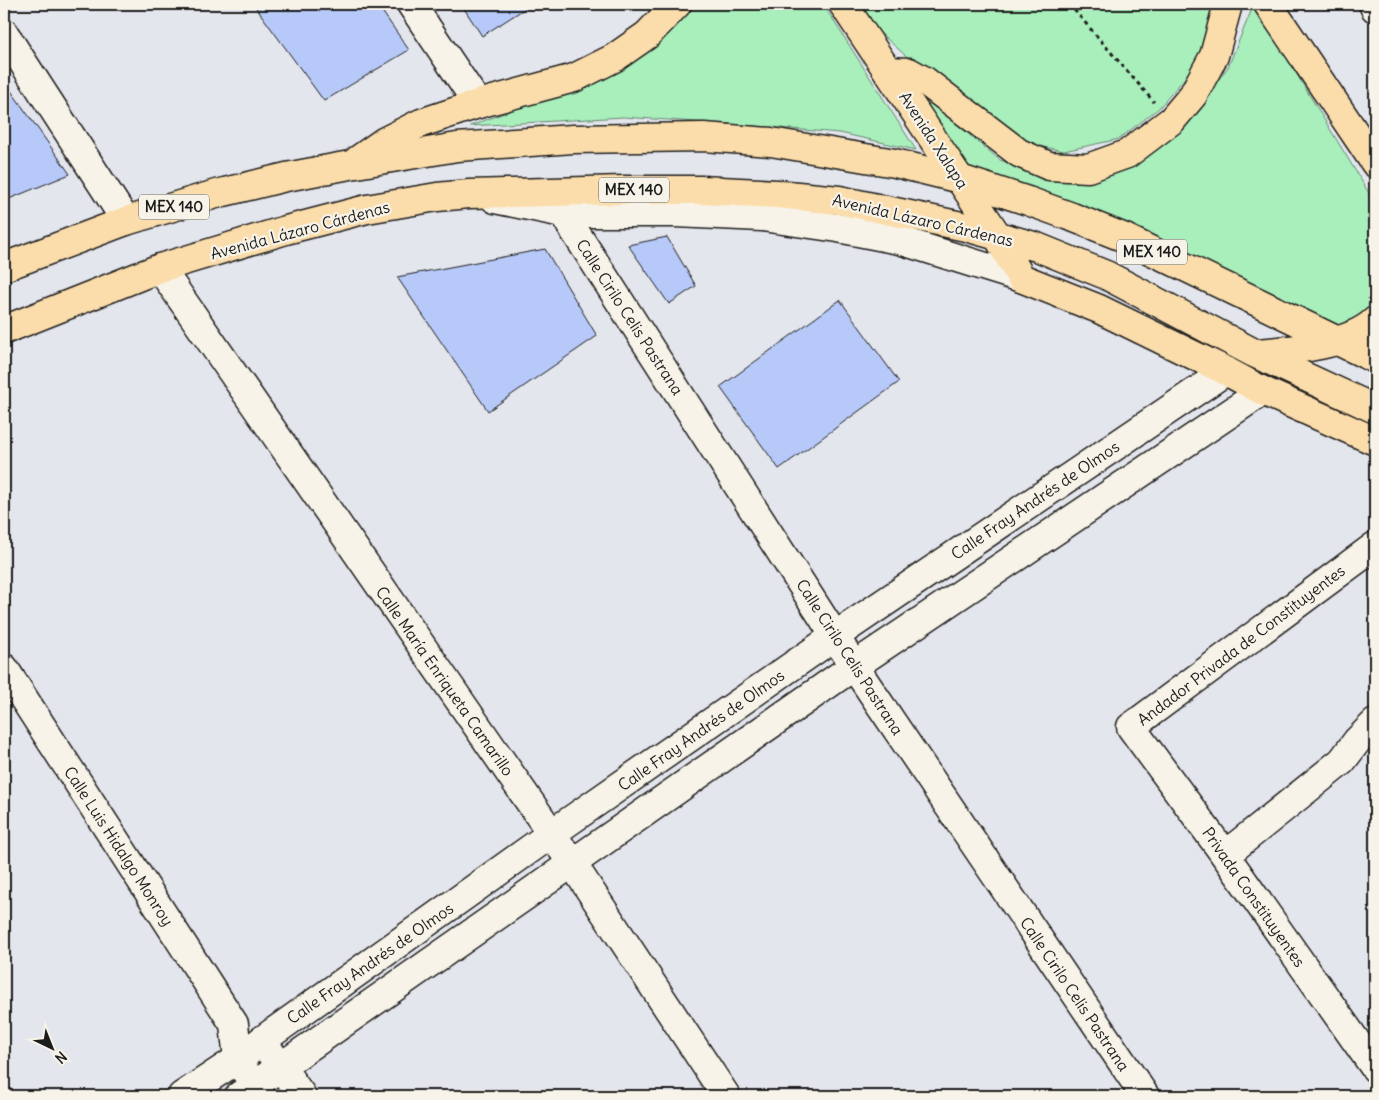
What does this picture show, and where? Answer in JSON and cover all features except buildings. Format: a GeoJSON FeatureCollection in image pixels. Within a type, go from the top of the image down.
{"type":"FeatureCollection","features":[{"type":"Feature","properties":{"kind":"main road"},"geometry":{"type":"LineString","coordinates":[[350,165],[385,141],[422,123],[478,104],[574,78],[614,58],[647,35],[677,4]]}},
{"type":"Feature","properties":{"kind":"main road","name":"Avenida Xalapa"},"geometry":{"type":"LineString","coordinates":[[844,4],[997,235],[1021,278]]}},
{"type":"Feature","properties":{"kind":"main road"},"geometry":{"type":"LineString","coordinates":[[888,71],[908,72],[925,81],[1020,153],[1049,166],[1088,168],[1127,154],[1172,120],[1194,95],[1214,56],[1228,4]]}},
{"type":"Feature","properties":{"kind":"main road"},"geometry":{"type":"LineString","coordinates":[[1268,4],[1375,163]]}},
{"type":"Feature","properties":{"kind":"main road","name":"MEX 140"},"geometry":{"type":"LineString","coordinates":[[4,267],[126,221],[216,194],[286,177],[350,165],[457,147],[573,139],[704,137],[771,142],[896,163],[960,179],[1028,201],[1072,216],[1125,238],[1375,359]]}},
{"type":"Feature","properties":{"kind":"main road","name":"Avenida Lázaro Cárdenas"},"geometry":{"type":"LineString","coordinates":[[4,330],[160,268],[286,230],[367,209],[437,197],[469,194],[624,190],[682,190],[777,194],[839,200],[895,211],[997,235],[1037,247],[1106,275],[1254,353],[1375,409]]}},
{"type":"Feature","properties":{"kind":"main road"},"geometry":{"type":"LineString","coordinates":[[1021,278],[1099,309],[1264,391],[1375,441]]}},
{"type":"Feature","properties":{"kind":"main road"},"geometry":{"type":"LineString","coordinates":[[1254,353],[1282,351],[1338,341],[1367,328],[1375,321]]}},
{"type":"Feature","properties":{"kind":"street"},"geometry":{"type":"LineString","coordinates":[[411,4],[478,104]]}},
{"type":"Feature","properties":{"kind":"street"},"geometry":{"type":"LineString","coordinates":[[1372,4],[1375,8]]}},
{"type":"Feature","properties":{"kind":"street"},"geometry":{"type":"LineString","coordinates":[[4,33],[126,221]]}},
{"type":"Feature","properties":{"kind":"street"},"geometry":{"type":"LineString","coordinates":[[469,194],[563,213],[676,213],[752,216],[828,226],[899,240],[1021,278]]}},
{"type":"Feature","properties":{"kind":"street","name":"Calle Cirilo Celis Pastrana"},"geometry":{"type":"LineString","coordinates":[[563,213],[854,666],[1145,1096]]}},
{"type":"Feature","properties":{"kind":"street","name":"Calle María Enriqueta Camarillo"},"geometry":{"type":"LineString","coordinates":[[160,268],[572,863],[726,1096]]}},
{"type":"Feature","properties":{"kind":"street","name":"Calle Fray Andrés de Olmos"},"geometry":{"type":"LineString","coordinates":[[182,1096],[238,1059],[261,1040],[551,834],[835,636],[1226,371]]}},
{"type":"Feature","properties":{"kind":"street","name":"Calle Fray Andrés de Olmos"},"geometry":{"type":"LineString","coordinates":[[252,1093],[281,1067],[854,666],[1264,391]]}},
{"type":"Feature","properties":{"kind":"street","name":"Andador Privada de Constituyentes"},"geometry":{"type":"LineString","coordinates":[[1131,727],[1375,546]]}},
{"type":"Feature","properties":{"kind":"street","name":"Calle Luis Hidalgo Monroy"},"geometry":{"type":"LineString","coordinates":[[4,668],[234,1024],[238,1059],[252,1093]]}},
{"type":"Feature","properties":{"kind":"street"},"geometry":{"type":"LineString","coordinates":[[1225,855],[1342,762],[1356,741],[1375,724]]}},
{"type":"Feature","properties":{"kind":"street","name":"Privada Constituyentes"},"geometry":{"type":"LineString","coordinates":[[1131,727],[1225,855],[1375,1068]]}},
{"type":"Feature","properties":{"kind":"street","name":"Calle Luis Hidalgo Monroy"},"geometry":{"type":"LineString","coordinates":[[234,1024],[261,1040],[302,1096]]}},
{"type":"Feature","properties":{"kind":"path"},"geometry":{"type":"LineString","coordinates":[[1069,4],[1159,108],[1172,120]]}},
{"type":"Feature","properties":{"kind":"green space"},"geometry":{"type":"Polygon","coordinates":[[[691,4],[823,4],[916,150],[840,133],[623,117],[470,126],[612,72],[685,14],[691,4]]]}},
{"type":"Feature","properties":{"kind":"green space"},"geometry":{"type":"Polygon","coordinates":[[[853,4],[1223,4],[1196,65],[1159,108],[1119,139],[1064,151],[1009,140],[961,105],[859,14],[853,4]]]}},
{"type":"Feature","properties":{"kind":"green space"},"geometry":{"type":"Polygon","coordinates":[[[1254,4],[1375,203],[1375,299],[1360,322],[1331,333],[982,187],[909,91],[914,89],[1000,160],[1060,182],[1119,171],[1179,132],[1228,67],[1254,4]]]}}]}
